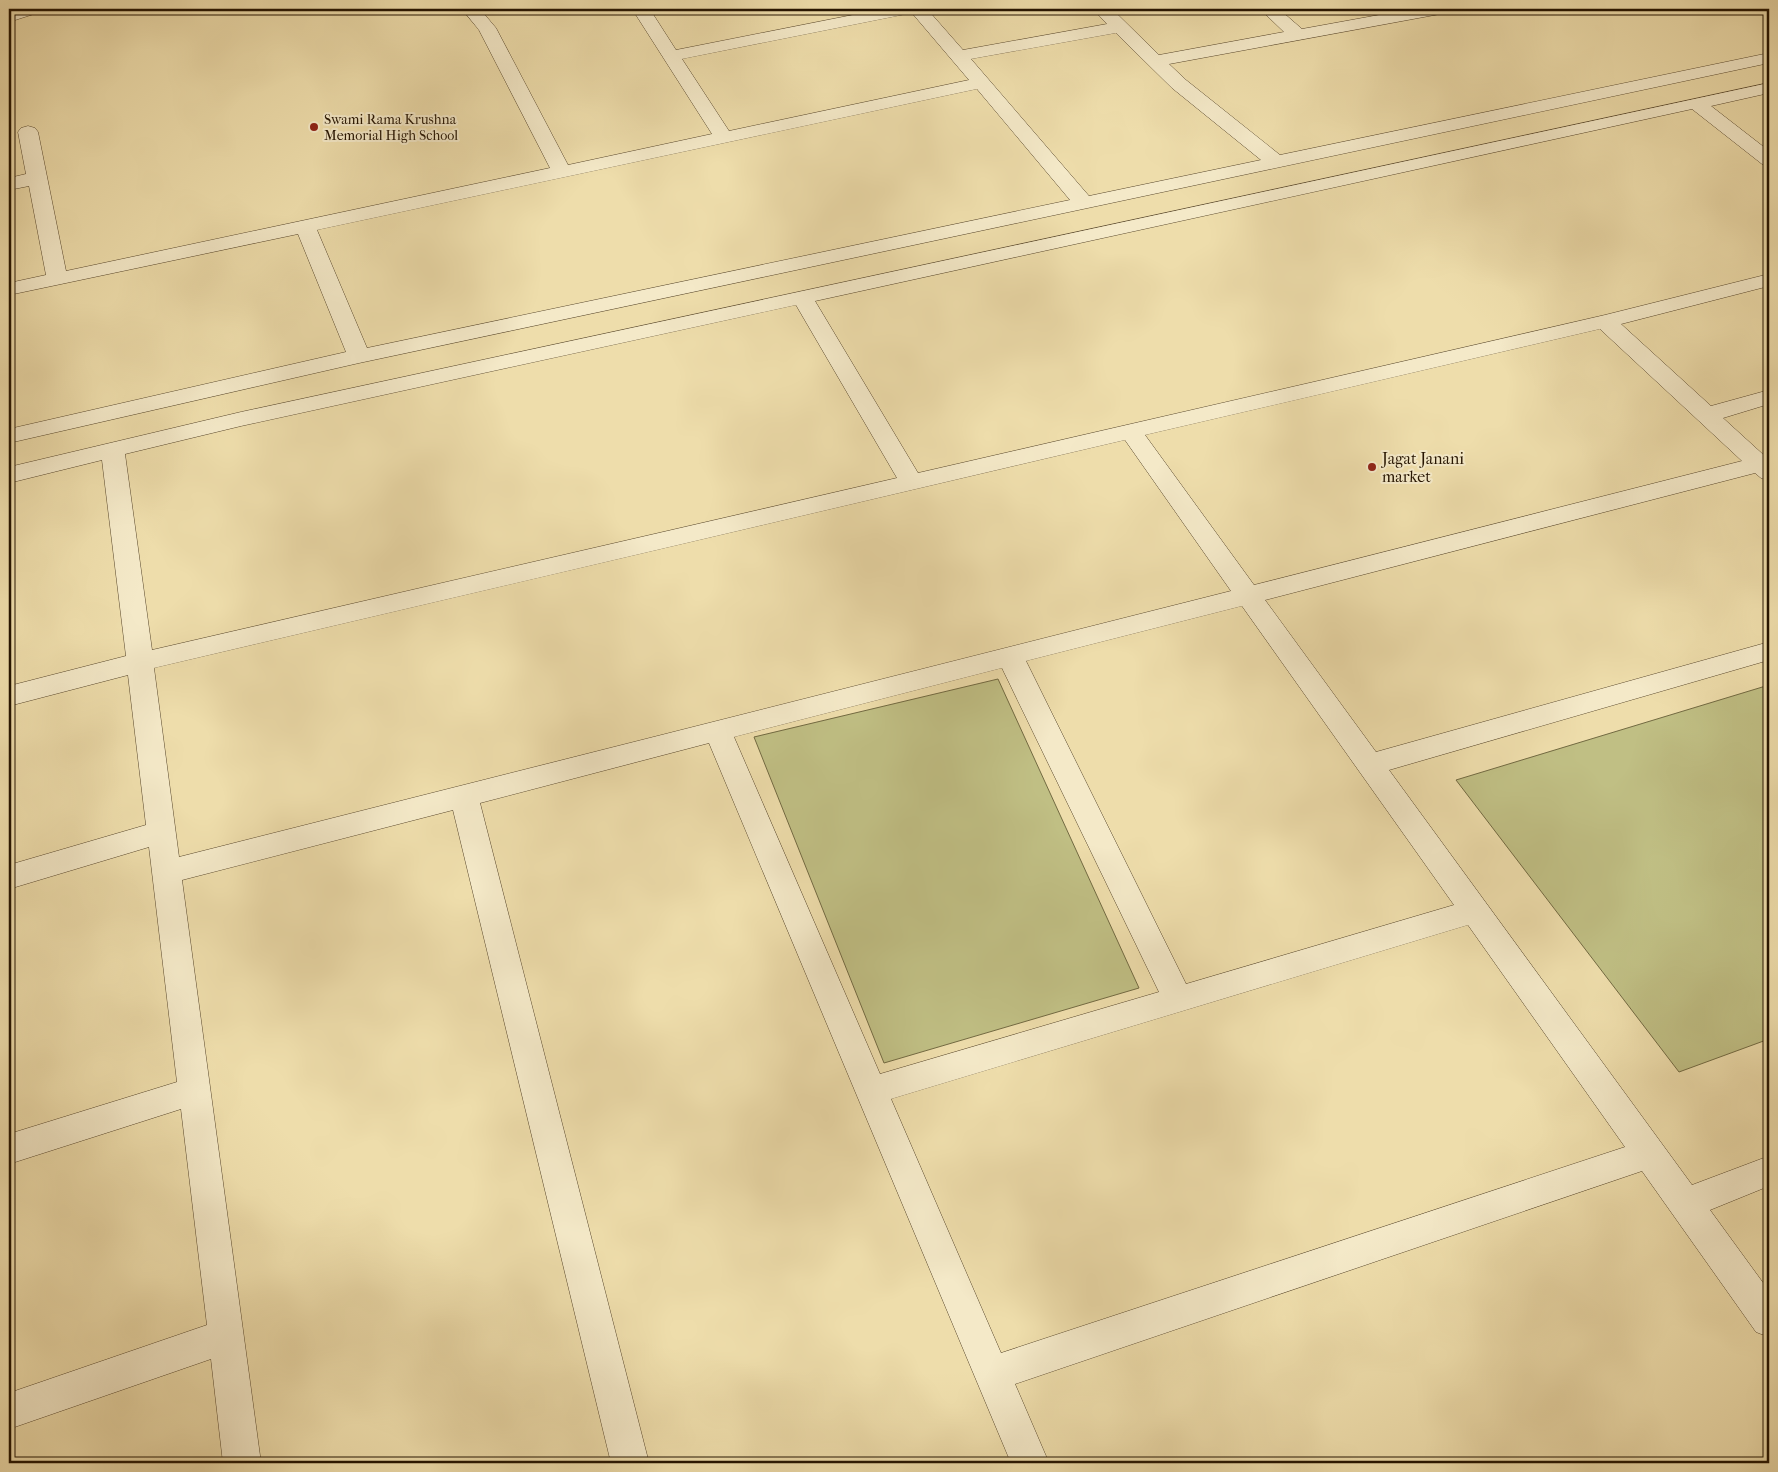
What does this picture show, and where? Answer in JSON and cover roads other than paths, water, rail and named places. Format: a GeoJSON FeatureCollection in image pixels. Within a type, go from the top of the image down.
{"type":"FeatureCollection","features":[{"type":"Feature","properties":{"kind":"street"},"geometry":{"type":"LineString","coordinates":[[9,17],[31,9]]}},
{"type":"Feature","properties":{"kind":"street"},"geometry":{"type":"LineString","coordinates":[[471,9],[487,28],[562,172]]}},
{"type":"Feature","properties":{"kind":"street"},"geometry":{"type":"LineString","coordinates":[[672,56],[908,9]]}},
{"type":"Feature","properties":{"kind":"street"},"geometry":{"type":"LineString","coordinates":[[918,9],[1084,203]]}},
{"type":"Feature","properties":{"kind":"street"},"geometry":{"type":"LineString","coordinates":[[1102,9],[1154,61],[1276,162]]}},
{"type":"Feature","properties":{"kind":"street"},"geometry":{"type":"LineString","coordinates":[[1269,9],[1298,35]]}},
{"type":"Feature","properties":{"kind":"street"},"geometry":{"type":"LineString","coordinates":[[1154,61],[1440,9]]}},
{"type":"Feature","properties":{"kind":"street"},"geometry":{"type":"LineString","coordinates":[[645,15],[723,137]]}},
{"type":"Feature","properties":{"kind":"street"},"geometry":{"type":"LineString","coordinates":[[959,56],[1120,27]]}},
{"type":"Feature","properties":{"kind":"street"},"geometry":{"type":"LineString","coordinates":[[9,436],[359,356],[1769,58]]}},
{"type":"Feature","properties":{"kind":"street"},"geometry":{"type":"LineString","coordinates":[[9,289],[981,83]]}},
{"type":"Feature","properties":{"kind":"street"},"geometry":{"type":"LineString","coordinates":[[9,475],[241,419],[1696,102],[1769,88]]}},
{"type":"Feature","properties":{"kind":"street"},"geometry":{"type":"LineString","coordinates":[[1696,102],[1769,160]]}},
{"type":"Feature","properties":{"kind":"street"},"geometry":{"type":"LineString","coordinates":[[28,132],[57,279]]}},
{"type":"Feature","properties":{"kind":"street"},"geometry":{"type":"LineString","coordinates":[[9,184],[37,178]]}},
{"type":"Feature","properties":{"kind":"street"},"geometry":{"type":"LineString","coordinates":[[305,226],[359,356]]}},
{"type":"Feature","properties":{"kind":"street"},"geometry":{"type":"LineString","coordinates":[[9,696],[140,662],[1605,322],[1769,280]]}},
{"type":"Feature","properties":{"kind":"street"},"geometry":{"type":"LineString","coordinates":[[803,298],[910,482]]}},
{"type":"Feature","properties":{"kind":"street"},"geometry":{"type":"LineString","coordinates":[[1605,322],[1764,468]]}},
{"type":"Feature","properties":{"kind":"street"},"geometry":{"type":"LineString","coordinates":[[1706,415],[1769,397]]}},
{"type":"Feature","properties":{"kind":"street"},"geometry":{"type":"LineString","coordinates":[[1130,431],[1769,1320]]}},
{"type":"Feature","properties":{"kind":"street"},"geometry":{"type":"LineString","coordinates":[[113,450],[242,1463]]}},
{"type":"Feature","properties":{"kind":"street"},"geometry":{"type":"LineString","coordinates":[[166,872],[1248,595],[1764,468]]}},
{"type":"Feature","properties":{"kind":"street"},"geometry":{"type":"LineString","coordinates":[[1369,765],[1769,651]]}},
{"type":"Feature","properties":{"kind":"street"},"geometry":{"type":"LineString","coordinates":[[1010,656],[1178,999]]}},
{"type":"Feature","properties":{"kind":"street"},"geometry":{"type":"LineString","coordinates":[[718,731],[1030,1463]]}},
{"type":"Feature","properties":{"kind":"street"},"geometry":{"type":"LineString","coordinates":[[464,796],[630,1463]]}},
{"type":"Feature","properties":{"kind":"street"},"geometry":{"type":"LineString","coordinates":[[9,876],[162,832]]}},
{"type":"Feature","properties":{"kind":"street"},"geometry":{"type":"LineString","coordinates":[[871,1091],[1475,911]]}},
{"type":"Feature","properties":{"kind":"street"},"geometry":{"type":"LineString","coordinates":[[9,1149],[194,1090]]}},
{"type":"Feature","properties":{"kind":"street"},"geometry":{"type":"LineString","coordinates":[[992,1374],[1649,1154]]}},
{"type":"Feature","properties":{"kind":"street"},"geometry":{"type":"LineString","coordinates":[[1685,1204],[1769,1171]]}},
{"type":"Feature","properties":{"kind":"street"},"geometry":{"type":"LineString","coordinates":[[9,1411],[226,1336]]}},
{"type":"Feature","properties":{"kind":"place","name":"Swami Rama Krushna Memorial High School"},"geometry":{"type":"Point","coordinates":[314,127]}},
{"type":"Feature","properties":{"kind":"place","name":"Jagat Janani market"},"geometry":{"type":"Point","coordinates":[1372,467]}}]}
